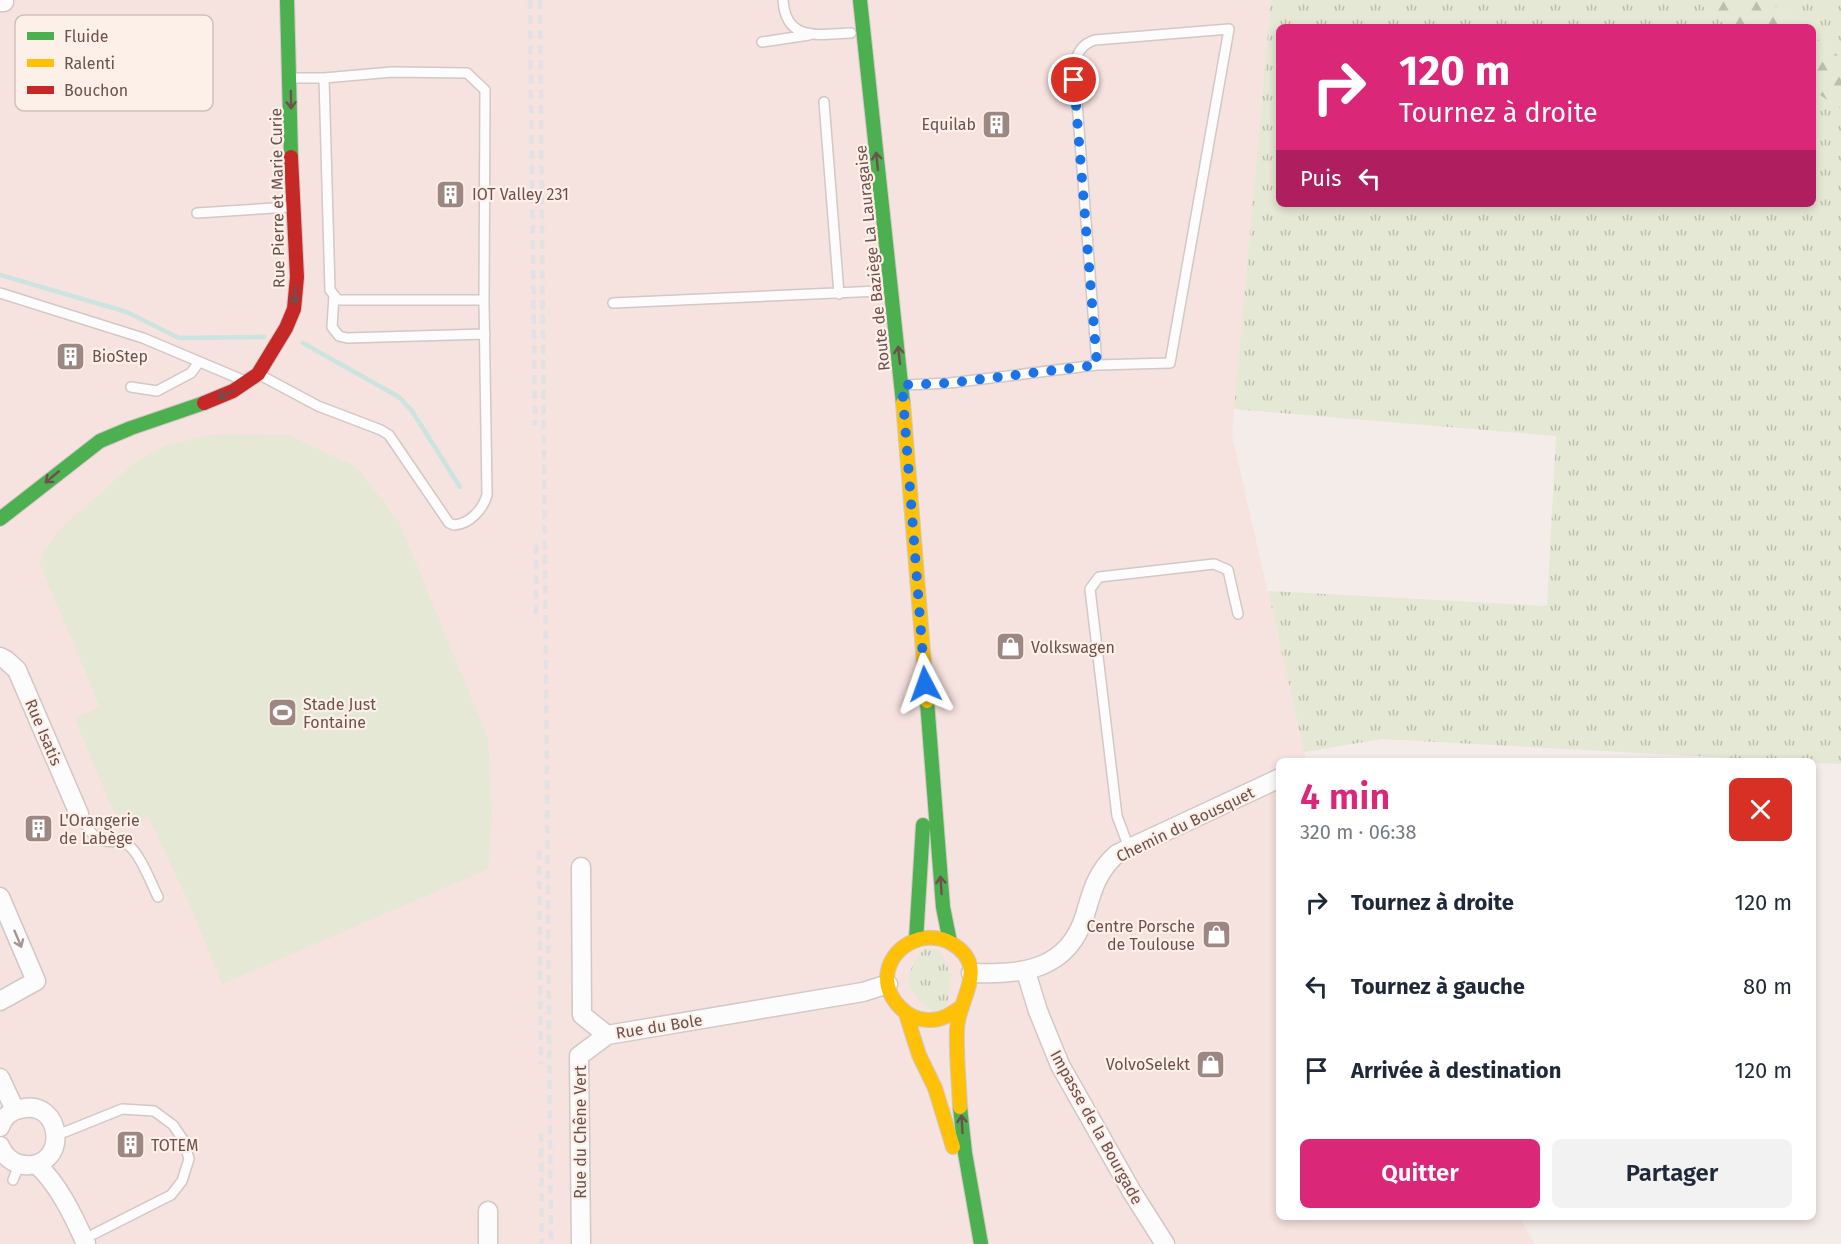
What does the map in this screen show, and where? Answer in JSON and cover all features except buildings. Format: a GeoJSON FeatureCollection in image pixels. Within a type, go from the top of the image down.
{"type":"FeatureCollection","features":[{"type":"Feature","properties":{"kind":"main road","name":"Rue Pierre et Marie Curie"},"geometry":{"type":"LineString","coordinates":[[0,519],[100,441],[233,391],[252,378],[270,356],[286,328],[294,309],[297,277],[292,207],[287,0]]}},
{"type":"Feature","properties":{"kind":"main road","name":"Route de Baziège La Lauragaise"},"geometry":{"type":"LineString","coordinates":[[847,0],[890,398],[924,802],[916,940]]}},
{"type":"Feature","properties":{"kind":"main road","name":"Route de Baziège La Lauragaise"},"geometry":{"type":"LineString","coordinates":[[860,0],[902,385],[943,907],[950,942]]}},
{"type":"Feature","properties":{"kind":"main road"},"geometry":{"type":"LineString","coordinates":[[969,1244],[952,1142],[935,1088],[919,1055],[906,1014],[894,1001],[888,984],[888,975],[894,957],[907,944],[929,937],[950,942],[966,958],[971,973],[970,991],[957,1025],[963,1138],[981,1244]]}},
{"type":"Feature","properties":{"kind":"main road"},"geometry":{"type":"LineString","coordinates":[[906,1014],[925,1021],[935,1021],[954,1014],[962,1007]]}},
{"type":"Feature","properties":{"kind":"street","name":"Rue Isatis"},"geometry":{"type":"LineString","coordinates":[[0,657],[17,670],[79,814]]}},
{"type":"Feature","properties":{"kind":"street","name":"Chemin du Bousquet"},"geometry":{"type":"LineString","coordinates":[[971,973],[999,975],[1026,972],[1053,960],[1070,944],[1084,919],[1098,876],[1106,863],[1117,854],[1276,780]]}},
{"type":"Feature","properties":{"kind":"street","name":"Rue du Bole"},"geometry":{"type":"LineString","coordinates":[[581,867],[582,1015],[607,1035],[863,992],[888,984]]}},
{"type":"Feature","properties":{"kind":"street"},"geometry":{"type":"LineString","coordinates":[[0,897],[36,981],[0,1001]]}},
{"type":"Feature","properties":{"kind":"street","name":"Impasse de la Bourgade"},"geometry":{"type":"LineString","coordinates":[[1026,972],[1059,1065],[1132,1192],[1165,1244]]}},
{"type":"Feature","properties":{"kind":"street","name":"Rue du Chêne Vert"},"geometry":{"type":"LineString","coordinates":[[580,1244],[579,1056],[607,1035]]}},
{"type":"Feature","properties":{"kind":"street"},"geometry":{"type":"LineString","coordinates":[[0,1078],[15,1110]]}},
{"type":"Feature","properties":{"kind":"street"},"geometry":{"type":"LineString","coordinates":[[0,1127],[7,1115],[23,1108],[40,1111],[48,1116],[56,1131],[56,1140],[50,1155],[23,1170]]}},
{"type":"Feature","properties":{"kind":"street"},"geometry":{"type":"LineString","coordinates":[[0,1148],[23,1170],[47,1174],[90,1239]]}},
{"type":"Feature","properties":{"kind":"street"},"geometry":{"type":"LineString","coordinates":[[488,1211],[488,1244]]}},
{"type":"Feature","properties":{"kind":"lane"},"geometry":{"type":"LineString","coordinates":[[783,0],[784,15],[791,26],[809,35]]}},
{"type":"Feature","properties":{"kind":"lane"},"geometry":{"type":"LineString","coordinates":[[902,385],[950,383],[1097,365],[1170,363],[1229,29],[1095,40],[1087,42],[1080,49],[1074,63],[1097,365]]}},
{"type":"Feature","properties":{"kind":"lane"},"geometry":{"type":"LineString","coordinates":[[762,42],[809,35],[851,33]]}},
{"type":"Feature","properties":{"kind":"lane"},"geometry":{"type":"LineString","coordinates":[[0,293],[143,338],[199,362],[252,378],[381,430],[388,435],[444,518],[454,525],[460,525],[473,517],[487,495],[484,300],[485,90],[467,73],[392,72],[324,78],[290,78]]}},
{"type":"Feature","properties":{"kind":"lane"},"geometry":{"type":"LineString","coordinates":[[324,78],[330,290],[338,300],[484,300]]}},
{"type":"Feature","properties":{"kind":"lane"},"geometry":{"type":"LineString","coordinates":[[824,102],[839,294]]}},
{"type":"Feature","properties":{"kind":"lane"},"geometry":{"type":"LineString","coordinates":[[197,213],[292,207]]}},
{"type":"Feature","properties":{"kind":"lane"},"geometry":{"type":"LineString","coordinates":[[613,303],[879,291]]}},
{"type":"Feature","properties":{"kind":"lane"},"geometry":{"type":"LineString","coordinates":[[334,295],[332,327],[339,336],[347,338],[485,334]]}},
{"type":"Feature","properties":{"kind":"lane"},"geometry":{"type":"LineString","coordinates":[[131,387],[157,392],[191,373],[199,362]]}},
{"type":"Feature","properties":{"kind":"lane"},"geometry":{"type":"LineString","coordinates":[[1129,848],[1117,816],[1090,589],[1099,577],[1214,564],[1228,570],[1238,614]]}},
{"type":"Feature","properties":{"kind":"lane"},"geometry":{"type":"LineString","coordinates":[[79,814],[89,830],[97,837],[106,842],[119,840],[134,849],[158,897]]}},
{"type":"Feature","properties":{"kind":"lane"},"geometry":{"type":"LineString","coordinates":[[56,1131],[65,1132],[122,1109],[154,1111],[173,1125],[184,1141],[189,1159],[182,1181],[171,1195],[90,1239]]}},
{"type":"Feature","properties":{"kind":"shaded area"},"geometry":{"type":"Polygon","coordinates":[[[0,0],[1271,0],[1232,435],[1306,758],[1276,758],[1276,1220],[1522,1220],[1534,1244],[0,1244],[0,0]]]}},
{"type":"Feature","properties":{"kind":"green space"},"geometry":{"type":"Polygon","coordinates":[[[1271,0],[1696,0],[1724,24],[1276,24],[1276,207],[1816,207],[1816,92],[1841,109],[1841,764],[1816,763],[1816,758],[1733,758],[1382,739],[1304,752],[1268,591],[1547,606],[1556,436],[1234,409],[1271,0]]]}},
{"type":"Feature","properties":{"kind":"green space"},"geometry":{"type":"Polygon","coordinates":[[[1696,0],[1767,0],[1797,24],[1724,24],[1696,0]]]}},
{"type":"Feature","properties":{"kind":"green space"},"geometry":{"type":"Polygon","coordinates":[[[1767,0],[1841,0],[1841,58],[1816,38],[1816,24],[1797,24],[1767,0]]]}},
{"type":"Feature","properties":{"kind":"green space"},"geometry":{"type":"Polygon","coordinates":[[[1816,38],[1841,58],[1841,109],[1816,92],[1816,38]]]}},
{"type":"Feature","properties":{"kind":"green space","name":"Stade Just Fontaine"},"geometry":{"type":"Polygon","coordinates":[[[215,434],[288,435],[356,467],[399,522],[488,739],[492,815],[488,869],[222,984],[192,910],[149,817],[138,822],[126,823],[120,820],[111,806],[75,719],[100,707],[40,564],[43,551],[66,523],[137,461],[167,445],[215,434]]]}},
{"type":"Feature","properties":{"kind":"green space"},"geometry":{"type":"Polygon","coordinates":[[[924,949],[939,950],[952,976],[947,1007],[932,1011],[916,996],[909,983],[912,968],[924,949]]]}},
{"type":"Feature","properties":{"kind":"waterway"},"geometry":{"type":"LineString","coordinates":[[0,275],[127,312],[179,338],[264,337]]}},
{"type":"Feature","properties":{"kind":"waterway"},"geometry":{"type":"LineString","coordinates":[[303,343],[399,397],[412,411],[460,487]]}},
{"type":"Feature","properties":{"kind":"railway"},"geometry":{"type":"LineString","coordinates":[[530,0],[535,425]]}},
{"type":"Feature","properties":{"kind":"railway"},"geometry":{"type":"LineString","coordinates":[[540,0],[551,1244]]}},
{"type":"Feature","properties":{"kind":"railway"},"geometry":{"type":"LineString","coordinates":[[536,545],[536,620]]}},
{"type":"Feature","properties":{"kind":"railway"},"geometry":{"type":"LineString","coordinates":[[539,851],[541,1064]]}},
{"type":"Feature","properties":{"kind":"railway"},"geometry":{"type":"LineString","coordinates":[[541,1133],[542,1244]]}},
{"type":"Feature","properties":{"kind":"traffic: fast"},"geometry":{"type":"LineString","coordinates":[[287,0],[291,157]]}},
{"type":"Feature","properties":{"kind":"traffic: fast"},"geometry":{"type":"LineString","coordinates":[[860,0],[903,403]]}},
{"type":"Feature","properties":{"kind":"traffic: fast"},"geometry":{"type":"LineString","coordinates":[[0,519],[100,441],[204,403]]}},
{"type":"Feature","properties":{"kind":"traffic: fast"},"geometry":{"type":"LineString","coordinates":[[927,701],[943,907],[950,942]]}},
{"type":"Feature","properties":{"kind":"traffic: fast"},"geometry":{"type":"LineString","coordinates":[[916,940],[923,825]]}},
{"type":"Feature","properties":{"kind":"traffic: fast"},"geometry":{"type":"LineString","coordinates":[[960,1107],[965,1153],[981,1244]]}},
{"type":"Feature","properties":{"kind":"traffic: slow"},"geometry":{"type":"LineString","coordinates":[[903,403],[927,701]]}},
{"type":"Feature","properties":{"kind":"traffic: slow"},"geometry":{"type":"LineString","coordinates":[[960,1107],[957,1029],[971,972],[969,962],[963,952],[951,943],[930,938],[909,943],[894,957],[889,967],[888,986],[894,1001],[906,1012],[920,1019],[933,1020],[946,1016],[961,1007]]}},
{"type":"Feature","properties":{"kind":"traffic: slow"},"geometry":{"type":"LineString","coordinates":[[906,1014],[919,1055],[935,1088],[953,1147]]}},
{"type":"Feature","properties":{"kind":"traffic: jam"},"geometry":{"type":"LineString","coordinates":[[204,403],[233,391],[258,374],[286,328],[294,309],[297,277],[291,157]]}},
{"type":"Feature","properties":{"kind":"place","name":"Equilab"},"geometry":{"type":"Point","coordinates":[997,124]}},
{"type":"Feature","properties":{"kind":"place","name":"IOT Valley 231"},"geometry":{"type":"Point","coordinates":[451,194]}},
{"type":"Feature","properties":{"kind":"place","name":"BioStep"},"geometry":{"type":"Point","coordinates":[71,356]}},
{"type":"Feature","properties":{"kind":"place","name":"Volkswagen"},"geometry":{"type":"Point","coordinates":[1010,647]}},
{"type":"Feature","properties":{"kind":"place","name":"Stade Just Fontaine"},"geometry":{"type":"Point","coordinates":[282,713]}},
{"type":"Feature","properties":{"kind":"place","name":"L'Orangerie de Labège"},"geometry":{"type":"Point","coordinates":[38,829]}},
{"type":"Feature","properties":{"kind":"place","name":"Centre Porsche de Toulouse"},"geometry":{"type":"Point","coordinates":[1216,935]}},
{"type":"Feature","properties":{"kind":"place","name":"VolvoSelekt"},"geometry":{"type":"Point","coordinates":[1211,1064]}},
{"type":"Feature","properties":{"kind":"place","name":"TOTEM"},"geometry":{"type":"Point","coordinates":[130,1145]}},
{"type":"Feature","properties":{"kind":"route"},"geometry":{"type":"LineString","coordinates":[[925,684],[902,385],[950,383],[1097,365],[1074,80]]}}]}
